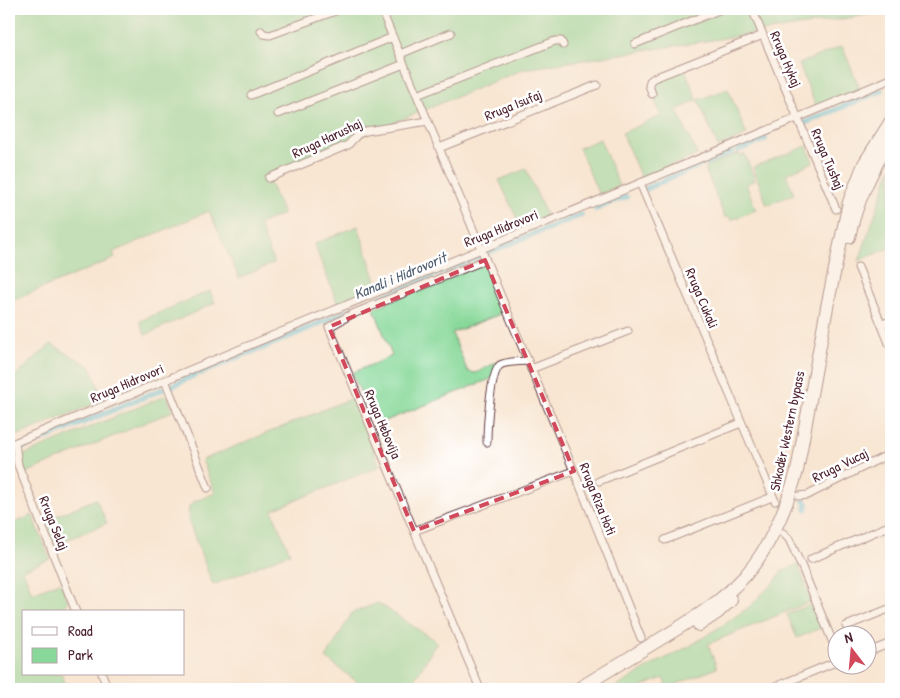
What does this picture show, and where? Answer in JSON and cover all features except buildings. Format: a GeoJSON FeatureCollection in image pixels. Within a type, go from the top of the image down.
{"type":"FeatureCollection","features":[{"type":"Feature","properties":{"kind":"highway","name":"Shkodër Western bypass"},"geometry":{"type":"LineString","coordinates":[[578,689],[698,616],[723,597],[744,576],[775,531],[790,495],[797,471],[827,307],[849,202],[864,164],[891,121]]}},
{"type":"Feature","properties":{"kind":"highway","name":"Shkodër Western bypass"},"geometry":{"type":"LineString","coordinates":[[592,689],[717,613],[751,579],[767,559],[782,533],[798,496],[804,474],[850,230],[874,167],[891,138]]}},
{"type":"Feature","properties":{"kind":"street"},"geometry":{"type":"LineString","coordinates":[[261,30],[264,34],[270,36],[341,9]]}},
{"type":"Feature","properties":{"kind":"street"},"geometry":{"type":"LineString","coordinates":[[381,9],[481,249]]}},
{"type":"Feature","properties":{"kind":"street"},"geometry":{"type":"LineString","coordinates":[[635,44],[721,9]]}},
{"type":"Feature","properties":{"kind":"street","name":"Rruga Hykaj"},"geometry":{"type":"LineString","coordinates":[[752,9],[797,118]]}},
{"type":"Feature","properties":{"kind":"street"},"geometry":{"type":"LineString","coordinates":[[400,54],[451,33]]}},
{"type":"Feature","properties":{"kind":"street"},"geometry":{"type":"LineString","coordinates":[[652,94],[648,85],[654,78],[763,36]]}},
{"type":"Feature","properties":{"kind":"street"},"geometry":{"type":"LineString","coordinates":[[251,95],[393,37]]}},
{"type":"Feature","properties":{"kind":"street"},"geometry":{"type":"LineString","coordinates":[[417,96],[555,42],[561,42],[563,45]]}},
{"type":"Feature","properties":{"kind":"street"},"geometry":{"type":"LineString","coordinates":[[278,114],[404,64]]}},
{"type":"Feature","properties":{"kind":"street","name":"Rruga Hidrovori"},"geometry":{"type":"LineString","coordinates":[[12,444],[891,79]]}},
{"type":"Feature","properties":{"kind":"street","name":"Rruga Isufaj"},"geometry":{"type":"LineString","coordinates":[[439,148],[597,85]]}},
{"type":"Feature","properties":{"kind":"street","name":"Rruga Tushaj"},"geometry":{"type":"LineString","coordinates":[[797,118],[836,209]]}},
{"type":"Feature","properties":{"kind":"street","name":"Rruga Harushaj"},"geometry":{"type":"LineString","coordinates":[[269,178],[348,144],[358,134],[366,131],[428,121]]}},
{"type":"Feature","properties":{"kind":"street","name":"Rruga Cukali"},"geometry":{"type":"LineString","coordinates":[[640,184],[774,499],[665,540]]}},
{"type":"Feature","properties":{"kind":"street","name":"Rruga Riza Hoti"},"geometry":{"type":"LineString","coordinates":[[481,249],[574,471],[640,638]]}},
{"type":"Feature","properties":{"kind":"street","name":"Rruga Hebovija"},"geometry":{"type":"LineString","coordinates":[[480,689],[328,327],[350,315],[485,260]]}},
{"type":"Feature","properties":{"kind":"street"},"geometry":{"type":"LineString","coordinates":[[858,267],[891,348]]}},
{"type":"Feature","properties":{"kind":"street"},"geometry":{"type":"LineString","coordinates":[[882,324],[891,321]]}},
{"type":"Feature","properties":{"kind":"street"},"geometry":{"type":"LineString","coordinates":[[531,369],[628,331]]}},
{"type":"Feature","properties":{"kind":"street"},"geometry":{"type":"LineString","coordinates":[[487,442],[490,400],[496,371],[503,364],[528,361]]}},
{"type":"Feature","properties":{"kind":"street"},"geometry":{"type":"LineString","coordinates":[[165,380],[208,488]]}},
{"type":"Feature","properties":{"kind":"street"},"geometry":{"type":"LineString","coordinates":[[599,482],[741,423]]}},
{"type":"Feature","properties":{"kind":"street","name":"Rruga Selaj"},"geometry":{"type":"LineString","coordinates":[[12,444],[18,465],[75,610]]}},
{"type":"Feature","properties":{"kind":"street","name":"Rruga Vucaj"},"geometry":{"type":"LineString","coordinates":[[798,496],[808,495],[891,453]]}},
{"type":"Feature","properties":{"kind":"street"},"geometry":{"type":"LineString","coordinates":[[414,531],[574,471]]}},
{"type":"Feature","properties":{"kind":"street"},"geometry":{"type":"LineString","coordinates":[[811,559],[891,526]]}},
{"type":"Feature","properties":{"kind":"street"},"geometry":{"type":"LineString","coordinates":[[782,533],[789,539],[828,631]]}},
{"type":"Feature","properties":{"kind":"street"},"geometry":{"type":"LineString","coordinates":[[846,626],[891,608]]}},
{"type":"Feature","properties":{"kind":"street"},"geometry":{"type":"LineString","coordinates":[[878,648],[891,643]]}},
{"type":"Feature","properties":{"kind":"street"},"geometry":{"type":"LineString","coordinates":[[770,689],[828,665]]}},
{"type":"Feature","properties":{"kind":"street"},"geometry":{"type":"LineString","coordinates":[[103,676],[108,689]]}},
{"type":"Feature","properties":{"kind":"highlighted area"},"geometry":{"type":"Polygon","coordinates":[[[485,260],[574,471],[414,531],[329,327],[485,260]]]}},
{"type":"Feature","properties":{"kind":"green space"},"geometry":{"type":"Polygon","coordinates":[[[9,9],[891,9],[891,11],[524,69],[262,177],[265,185],[270,183],[283,214],[259,224],[274,263],[239,278],[209,211],[113,252],[115,258],[9,302],[9,9]]]}},
{"type":"Feature","properties":{"kind":"green space"},"geometry":{"type":"Polygon","coordinates":[[[842,46],[860,89],[816,107],[799,64],[842,46]]]}},
{"type":"Feature","properties":{"kind":"green space"},"geometry":{"type":"Polygon","coordinates":[[[684,67],[697,100],[677,110],[697,155],[641,178],[622,133],[661,116],[652,89],[654,80],[684,67]]]}},
{"type":"Feature","properties":{"kind":"green space"},"geometry":{"type":"Polygon","coordinates":[[[728,89],[747,135],[718,147],[698,100],[728,89]]]}},
{"type":"Feature","properties":{"kind":"green space"},"geometry":{"type":"Polygon","coordinates":[[[600,139],[619,186],[599,195],[579,148],[600,139]]]}},
{"type":"Feature","properties":{"kind":"green space"},"geometry":{"type":"Polygon","coordinates":[[[807,146],[813,162],[786,174],[794,194],[767,205],[753,167],[807,146]]]}},
{"type":"Feature","properties":{"kind":"green space"},"geometry":{"type":"Polygon","coordinates":[[[739,153],[740,156],[745,154],[755,180],[746,184],[756,210],[731,220],[729,216],[725,218],[706,171],[707,166],[739,153]]]}},
{"type":"Feature","properties":{"kind":"green space"},"geometry":{"type":"Polygon","coordinates":[[[891,167],[891,247],[859,261],[891,167]]]}},
{"type":"Feature","properties":{"kind":"green space"},"geometry":{"type":"Polygon","coordinates":[[[526,169],[547,217],[521,227],[499,180],[526,169]]]}},
{"type":"Feature","properties":{"kind":"green space"},"geometry":{"type":"Polygon","coordinates":[[[358,226],[378,287],[338,304],[314,244],[358,226]]]}},
{"type":"Feature","properties":{"kind":"green space"},"geometry":{"type":"Polygon","coordinates":[[[484,263],[505,312],[452,333],[467,370],[476,373],[497,362],[493,378],[375,425],[352,373],[392,356],[374,308],[484,263]]]}},
{"type":"Feature","properties":{"kind":"green space"},"geometry":{"type":"Polygon","coordinates":[[[210,291],[215,303],[145,335],[140,321],[210,291]]]}},
{"type":"Feature","properties":{"kind":"green space"},"geometry":{"type":"Polygon","coordinates":[[[51,344],[91,367],[103,400],[9,439],[9,385],[13,378],[51,344]]]}},
{"type":"Feature","properties":{"kind":"green space"},"geometry":{"type":"Polygon","coordinates":[[[167,395],[173,411],[26,473],[19,457],[167,395]]]}},
{"type":"Feature","properties":{"kind":"green space"},"geometry":{"type":"Polygon","coordinates":[[[352,398],[380,466],[272,510],[290,553],[213,585],[188,520],[189,507],[193,502],[215,493],[202,460],[352,398]]]}},
{"type":"Feature","properties":{"kind":"green space"},"geometry":{"type":"Polygon","coordinates":[[[96,499],[107,523],[55,545],[46,520],[96,499]]]}},
{"type":"Feature","properties":{"kind":"green space"},"geometry":{"type":"Polygon","coordinates":[[[33,515],[50,559],[23,570],[32,593],[60,582],[68,601],[61,610],[22,610],[22,676],[63,676],[67,689],[9,689],[9,525],[33,515]]]}},
{"type":"Feature","properties":{"kind":"green space"},"geometry":{"type":"Polygon","coordinates":[[[798,564],[812,601],[708,644],[717,668],[667,688],[663,678],[636,689],[613,689],[656,663],[690,646],[723,625],[749,607],[776,580],[781,572],[798,564]]]}},
{"type":"Feature","properties":{"kind":"green space"},"geometry":{"type":"Polygon","coordinates":[[[378,603],[437,642],[411,685],[400,689],[366,689],[326,658],[352,613],[378,603]]]}},
{"type":"Feature","properties":{"kind":"green space"},"geometry":{"type":"Polygon","coordinates":[[[813,604],[823,627],[797,638],[787,614],[813,604]]]}},
{"type":"Feature","properties":{"kind":"waterway","name":"Kanali i Hidrovorit"},"geometry":{"type":"LineString","coordinates":[[852,103],[881,91]]}},
{"type":"Feature","properties":{"kind":"waterway","name":"Kanali i Hidrovorit"},"geometry":{"type":"LineString","coordinates":[[802,124],[847,105]]}},
{"type":"Feature","properties":{"kind":"waterway","name":"Kanali i Hidrovorit"},"geometry":{"type":"LineString","coordinates":[[738,150],[765,139]]}},
{"type":"Feature","properties":{"kind":"waterway","name":"Kanali i Hidrovorit"},"geometry":{"type":"LineString","coordinates":[[679,174],[731,152]]}},
{"type":"Feature","properties":{"kind":"waterway","name":"Kanali i Hidrovorit"},"geometry":{"type":"LineString","coordinates":[[661,182],[674,176]]}},
{"type":"Feature","properties":{"kind":"waterway","name":"Kanali i Hidrovorit"},"geometry":{"type":"LineString","coordinates":[[646,189],[656,184]]}},
{"type":"Feature","properties":{"kind":"waterway","name":"Kanali i Hidrovorit"},"geometry":{"type":"LineString","coordinates":[[614,201],[626,197]]}},
{"type":"Feature","properties":{"kind":"waterway","name":"Kanali i Hidrovorit"},"geometry":{"type":"LineString","coordinates":[[596,209],[609,203]]}},
{"type":"Feature","properties":{"kind":"waterway","name":"Kanali i Hidrovorit"},"geometry":{"type":"LineString","coordinates":[[533,234],[581,215]]}},
{"type":"Feature","properties":{"kind":"waterway","name":"Kanali i Hidrovorit"},"geometry":{"type":"LineString","coordinates":[[486,253],[529,236]]}},
{"type":"Feature","properties":{"kind":"waterway","name":"Kanali i Hidrovorit"},"geometry":{"type":"LineString","coordinates":[[327,320],[482,255]]}},
{"type":"Feature","properties":{"kind":"waterway","name":"Kanali i Hidrovorit"},"geometry":{"type":"LineString","coordinates":[[260,349],[325,321]]}},
{"type":"Feature","properties":{"kind":"waterway","name":"Kanali i Hidrovorit"},"geometry":{"type":"LineString","coordinates":[[230,360],[256,350]]}},
{"type":"Feature","properties":{"kind":"waterway","name":"Kanali i Hidrovorit"},"geometry":{"type":"LineString","coordinates":[[201,373],[226,362]]}},
{"type":"Feature","properties":{"kind":"waterway","name":"Kanali i Hidrovorit"},"geometry":{"type":"LineString","coordinates":[[170,387],[196,374]]}},
{"type":"Feature","properties":{"kind":"waterway","name":"Kanali i Hidrovorit"},"geometry":{"type":"LineString","coordinates":[[19,449],[163,389]]}},
{"type":"Feature","properties":{"kind":"waterway","name":"Kanali i Hidrovorit"},"geometry":{"type":"LineString","coordinates":[[9,453],[14,451]]}},
{"type":"Feature","properties":{"kind":"waterway"},"geometry":{"type":"LineString","coordinates":[[804,501],[807,504],[806,509]]}}]}
